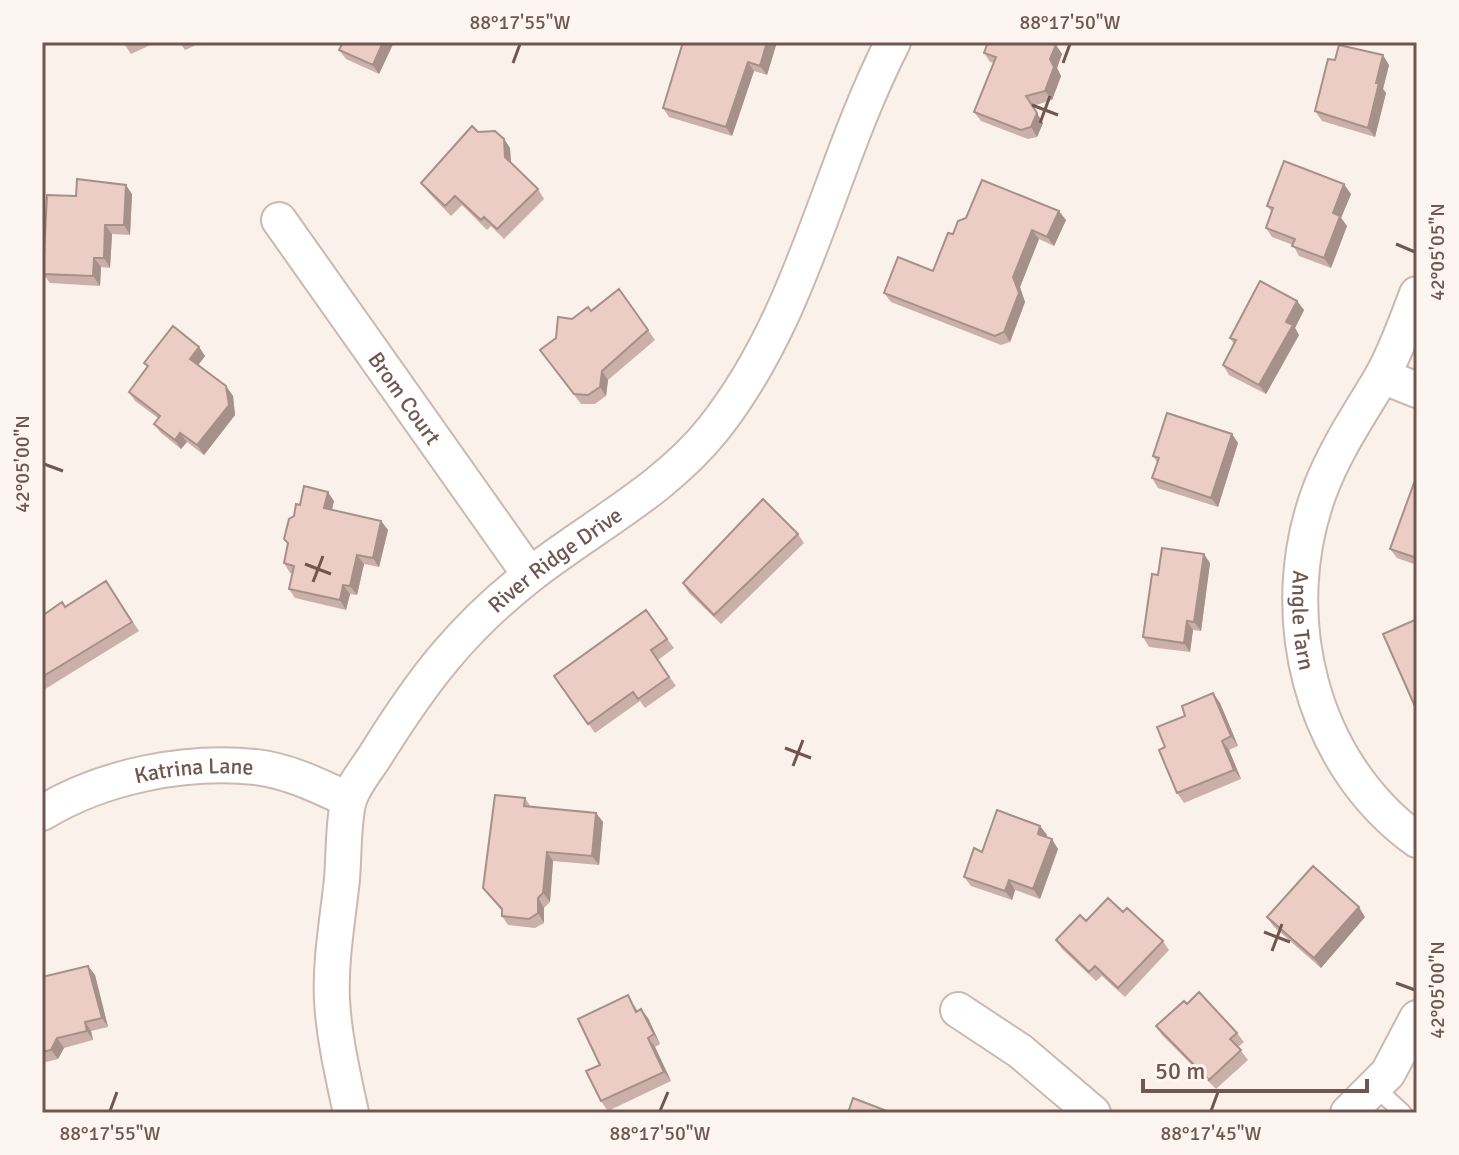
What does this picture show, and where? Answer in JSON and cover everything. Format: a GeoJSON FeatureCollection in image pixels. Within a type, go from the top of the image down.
{"type":"FeatureCollection","features":[{"type":"Feature","properties":{"kind":"street","name":"River Ridge Drive"},"geometry":{"type":"LineString","coordinates":[[351,1113],[336,1042],[331,996],[349,800],[406,704],[432,669],[530,575],[612,520],[666,476],[714,429],[775,332],[808,259],[847,141],[893,42]]}},
{"type":"Feature","properties":{"kind":"street","name":"Brom Court"},"geometry":{"type":"LineString","coordinates":[[279,220],[530,575]]}},
{"type":"Feature","properties":{"kind":"street","name":"Angle Tarn"},"geometry":{"type":"LineString","coordinates":[[1417,294],[1382,376],[1341,444],[1320,491],[1306,537],[1300,581],[1300,624],[1315,702],[1334,744],[1361,785],[1396,824],[1417,840]]}},
{"type":"Feature","properties":{"kind":"street"},"geometry":{"type":"LineString","coordinates":[[1382,376],[1417,390]]}},
{"type":"Feature","properties":{"kind":"street","name":"Katrina Lane"},"geometry":{"type":"LineString","coordinates":[[42,813],[71,796],[140,775],[209,766],[258,768],[307,780],[349,800]]}},
{"type":"Feature","properties":{"kind":"street"},"geometry":{"type":"LineString","coordinates":[[958,1010],[1020,1051],[1093,1113]]}},
{"type":"Feature","properties":{"kind":"street"},"geometry":{"type":"LineString","coordinates":[[1348,1113],[1376,1088],[1417,1018]]}},
{"type":"Feature","properties":{"kind":"lane"},"geometry":{"type":"LineString","coordinates":[[1376,1088],[1403,1113]]}},
{"type":"Feature","properties":{"kind":"building"},"geometry":{"type":"Polygon","coordinates":[[[343,42],[383,42],[373,65],[339,50],[343,42]]]}},
{"type":"Feature","properties":{"kind":"building"},"geometry":{"type":"Polygon","coordinates":[[[683,42],[767,42],[760,66],[748,62],[726,127],[663,108],[683,42]]]}},
{"type":"Feature","properties":{"kind":"building"},"geometry":{"type":"Polygon","coordinates":[[[988,42],[1048,42],[1056,45],[1050,59],[1054,67],[1045,91],[1026,96],[1037,113],[1031,127],[1021,130],[974,112],[996,57],[984,53],[988,42]]]}},
{"type":"Feature","properties":{"kind":"building"},"geometry":{"type":"Polygon","coordinates":[[[1339,45],[1383,55],[1368,128],[1315,111],[1328,59],[1335,60],[1339,45]]]}},
{"type":"Feature","properties":{"kind":"building"},"geometry":{"type":"Polygon","coordinates":[[[472,126],[478,132],[495,131],[504,139],[505,157],[538,189],[497,229],[484,217],[481,220],[455,196],[445,206],[421,183],[472,126]]]}},
{"type":"Feature","properties":{"kind":"building"},"geometry":{"type":"Polygon","coordinates":[[[1284,161],[1344,184],[1333,213],[1340,216],[1324,258],[1292,246],[1295,239],[1266,228],[1273,208],[1267,206],[1284,161]]]}},
{"type":"Feature","properties":{"kind":"building"},"geometry":{"type":"Polygon","coordinates":[[[77,179],[126,185],[124,225],[105,225],[104,258],[94,258],[93,276],[43,274],[47,195],[76,196],[77,179]]]}},
{"type":"Feature","properties":{"kind":"building"},"geometry":{"type":"Polygon","coordinates":[[[982,180],[1059,211],[1047,237],[1032,230],[1013,277],[1019,293],[1004,332],[995,336],[884,293],[898,257],[933,271],[948,233],[953,234],[958,221],[966,218],[982,180]]]}},
{"type":"Feature","properties":{"kind":"building"},"geometry":{"type":"Polygon","coordinates":[[[1260,281],[1297,301],[1286,322],[1293,325],[1259,385],[1223,365],[1236,340],[1230,338],[1260,281]]]}},
{"type":"Feature","properties":{"kind":"building"},"geometry":{"type":"Polygon","coordinates":[[[619,289],[648,330],[602,371],[600,387],[588,395],[574,394],[540,350],[556,338],[558,317],[572,319],[588,307],[591,311],[619,289]]]}},
{"type":"Feature","properties":{"kind":"building"},"geometry":{"type":"Polygon","coordinates":[[[173,326],[199,347],[190,359],[226,386],[229,405],[197,445],[180,433],[175,440],[154,424],[160,416],[129,392],[148,366],[144,363],[173,326]]]}},
{"type":"Feature","properties":{"kind":"building"},"geometry":{"type":"Polygon","coordinates":[[[1167,413],[1232,434],[1211,498],[1152,478],[1159,458],[1153,456],[1167,413]]]}},
{"type":"Feature","properties":{"kind":"building"},"geometry":{"type":"Polygon","coordinates":[[[1414,483],[1417,484],[1417,558],[1390,549],[1414,483]]]}},
{"type":"Feature","properties":{"kind":"building"},"geometry":{"type":"Polygon","coordinates":[[[304,486],[328,492],[324,508],[381,521],[373,558],[357,555],[350,586],[343,585],[340,600],[289,589],[294,566],[284,563],[288,543],[284,539],[296,504],[300,505],[304,486]]]}},
{"type":"Feature","properties":{"kind":"building"},"geometry":{"type":"Polygon","coordinates":[[[763,499],[798,534],[714,615],[683,583],[763,499]]]}},
{"type":"Feature","properties":{"kind":"building"},"geometry":{"type":"Polygon","coordinates":[[[1162,548],[1204,554],[1194,622],[1187,621],[1184,643],[1143,637],[1152,574],[1158,575],[1162,548]]]}},
{"type":"Feature","properties":{"kind":"building"},"geometry":{"type":"Polygon","coordinates":[[[106,581],[132,622],[42,677],[42,616],[62,602],[65,607],[106,581]]]}},
{"type":"Feature","properties":{"kind":"building"},"geometry":{"type":"Polygon","coordinates":[[[646,610],[667,639],[651,650],[669,677],[638,699],[633,692],[588,724],[554,676],[646,610]]]}},
{"type":"Feature","properties":{"kind":"building"},"geometry":{"type":"Polygon","coordinates":[[[1417,619],[1417,711],[1383,634],[1417,619]]]}},
{"type":"Feature","properties":{"kind":"building"},"geometry":{"type":"Polygon","coordinates":[[[1213,693],[1231,736],[1222,741],[1234,770],[1177,793],[1159,750],[1165,747],[1157,727],[1185,716],[1182,706],[1213,693]]]}},
{"type":"Feature","properties":{"kind":"building"},"geometry":{"type":"Polygon","coordinates":[[[495,795],[525,798],[524,806],[596,813],[592,856],[547,852],[538,913],[529,919],[502,916],[502,909],[483,888],[495,795]]]}},
{"type":"Feature","properties":{"kind":"building"},"geometry":{"type":"Polygon","coordinates":[[[997,810],[1040,826],[1038,834],[1052,839],[1033,889],[1009,880],[1005,891],[964,877],[974,848],[982,852],[997,810]]]}},
{"type":"Feature","properties":{"kind":"building"},"geometry":{"type":"Polygon","coordinates":[[[1313,866],[1359,907],[1314,958],[1267,917],[1313,866]]]}},
{"type":"Feature","properties":{"kind":"building"},"geometry":{"type":"Polygon","coordinates":[[[1108,898],[1123,912],[1127,908],[1163,941],[1118,988],[1095,966],[1089,972],[1056,940],[1080,915],[1086,921],[1108,898]]]}},
{"type":"Feature","properties":{"kind":"building"},"geometry":{"type":"Polygon","coordinates":[[[88,966],[102,1018],[85,1022],[87,1031],[57,1038],[51,1050],[42,1052],[42,977],[88,966]]]}},
{"type":"Feature","properties":{"kind":"building"},"geometry":{"type":"Polygon","coordinates":[[[1199,992],[1237,1033],[1230,1039],[1241,1050],[1209,1080],[1156,1026],[1199,992]]]}},
{"type":"Feature","properties":{"kind":"building"},"geometry":{"type":"Polygon","coordinates":[[[628,995],[636,1012],[641,1009],[654,1034],[648,1038],[664,1072],[601,1101],[586,1071],[600,1065],[578,1019],[628,995]]]}},
{"type":"Feature","properties":{"kind":"building"},"geometry":{"type":"Polygon","coordinates":[[[853,1098],[892,1113],[848,1113],[853,1098]]]}}]}
